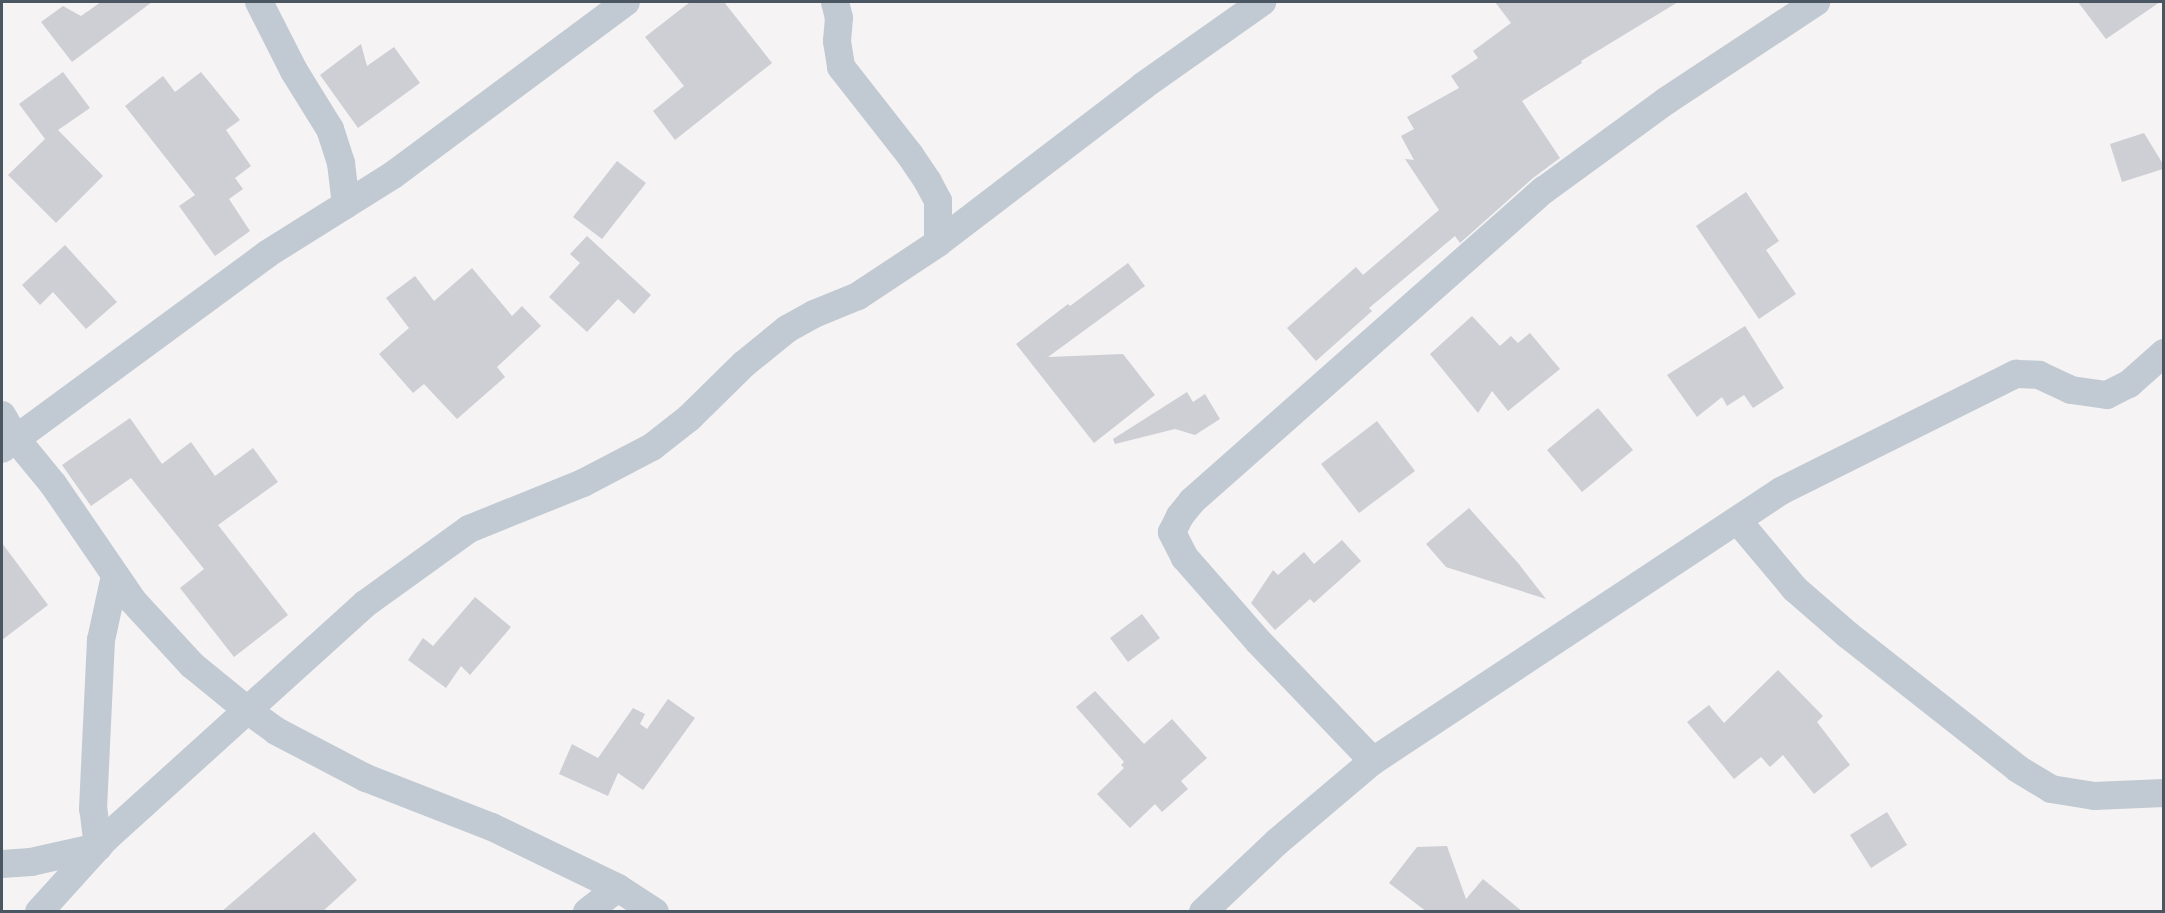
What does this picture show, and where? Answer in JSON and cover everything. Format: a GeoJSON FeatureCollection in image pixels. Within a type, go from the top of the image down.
{"type":"FeatureCollection","features":[{"type":"Feature","properties":{"kind":"street"},"geometry":{"type":"LineString","coordinates":[[259,2],[294,71],[330,129],[341,163],[346,205]]}},
{"type":"Feature","properties":{"kind":"street"},"geometry":{"type":"LineString","coordinates":[[835,2],[841,67],[910,155],[938,201],[938,243]]}},
{"type":"Feature","properties":{"kind":"street"},"geometry":{"type":"LineString","coordinates":[[39,912],[98,847],[246,709],[365,604],[469,530],[583,483],[652,447],[689,418],[744,364],[787,329],[814,314],[858,296],[938,243],[1143,86],[1262,2]]}},
{"type":"Feature","properties":{"kind":"street"},"geometry":{"type":"LineString","coordinates":[[1373,761],[1258,641],[1185,558],[1172,532],[1180,516],[1192,501],[1544,190],[1666,101],[1816,2]]}},
{"type":"Feature","properties":{"kind":"street"},"geometry":{"type":"LineString","coordinates":[[9,444],[267,254],[346,205],[478,114],[609,6]]}},
{"type":"Feature","properties":{"kind":"street"},"geometry":{"type":"LineString","coordinates":[[1203,912],[1277,842],[1373,761],[1781,491],[2016,374],[2039,375],[2071,390],[2107,396],[2129,384],[2163,353]]}},
{"type":"Feature","properties":{"kind":"street"},"geometry":{"type":"LineString","coordinates":[[2,415],[9,444],[53,484],[133,602],[192,665],[246,709],[276,731],[366,778],[492,826],[618,888],[655,912]]}},
{"type":"Feature","properties":{"kind":"street"},"geometry":{"type":"LineString","coordinates":[[1738,521],[1795,589],[1839,628],[2018,769],[2051,789],[2094,796],[2163,794]]}},
{"type":"Feature","properties":{"kind":"street"},"geometry":{"type":"LineString","coordinates":[[98,847],[93,809],[101,640],[116,576]]}},
{"type":"Feature","properties":{"kind":"street"},"geometry":{"type":"LineString","coordinates":[[2,864],[32,862],[98,847]]}},
{"type":"Feature","properties":{"kind":"street"},"geometry":{"type":"LineString","coordinates":[[587,912],[618,888]]}},
{"type":"Feature","properties":{"kind":"building"},"geometry":{"type":"Polygon","coordinates":[[[101,2],[152,2],[72,62],[41,22],[63,6],[81,16],[101,2]]]}},
{"type":"Feature","properties":{"kind":"building"},"geometry":{"type":"Polygon","coordinates":[[[690,2],[724,2],[772,63],[675,140],[653,111],[684,86],[645,37],[690,2]]]}},
{"type":"Feature","properties":{"kind":"building"},"geometry":{"type":"Polygon","coordinates":[[[1495,2],[1678,2],[1581,61],[1582,63],[1522,101],[1560,158],[1533,178],[1460,243],[1455,236],[1369,308],[1372,311],[1316,361],[1287,328],[1356,267],[1363,275],[1439,210],[1405,159],[1414,160],[1401,136],[1414,129],[1407,117],[1459,88],[1451,76],[1478,58],[1473,51],[1511,23],[1495,2]]]}},
{"type":"Feature","properties":{"kind":"building"},"geometry":{"type":"Polygon","coordinates":[[[2078,2],[2160,2],[2106,39],[2078,2]]]}},
{"type":"Feature","properties":{"kind":"building"},"geometry":{"type":"Polygon","coordinates":[[[361,44],[367,66],[394,47],[420,83],[358,128],[320,75],[361,44]]]}},
{"type":"Feature","properties":{"kind":"building"},"geometry":{"type":"Polygon","coordinates":[[[63,72],[90,108],[58,130],[103,176],[56,223],[8,175],[45,139],[19,104],[63,72]]]}},
{"type":"Feature","properties":{"kind":"building"},"geometry":{"type":"Polygon","coordinates":[[[201,72],[240,120],[226,130],[251,166],[235,178],[243,189],[229,199],[250,231],[215,256],[179,206],[195,195],[125,106],[163,76],[175,92],[201,72]]]}},
{"type":"Feature","properties":{"kind":"building"},"geometry":{"type":"Polygon","coordinates":[[[2144,133],[2163,164],[2163,169],[2122,182],[2110,144],[2144,133]]]}},
{"type":"Feature","properties":{"kind":"building"},"geometry":{"type":"Polygon","coordinates":[[[617,161],[646,183],[602,239],[573,217],[617,161]]]}},
{"type":"Feature","properties":{"kind":"building"},"geometry":{"type":"Polygon","coordinates":[[[1746,192],[1779,241],[1766,250],[1796,294],[1759,319],[1696,226],[1746,192]]]}},
{"type":"Feature","properties":{"kind":"building"},"geometry":{"type":"Polygon","coordinates":[[[587,236],[651,295],[634,314],[618,299],[587,332],[549,297],[580,263],[570,254],[587,236]]]}},
{"type":"Feature","properties":{"kind":"building"},"geometry":{"type":"Polygon","coordinates":[[[65,245],[117,302],[86,329],[53,292],[40,305],[22,285],[65,245]]]}},
{"type":"Feature","properties":{"kind":"building"},"geometry":{"type":"Polygon","coordinates":[[[1128,263],[1145,286],[1048,357],[1123,354],[1155,395],[1094,443],[1016,344],[1068,304],[1070,306],[1128,263]]]}},
{"type":"Feature","properties":{"kind":"building"},"geometry":{"type":"Polygon","coordinates":[[[472,268],[512,316],[522,306],[541,326],[497,367],[505,377],[457,419],[424,384],[413,393],[379,354],[409,328],[386,298],[415,276],[434,301],[472,268]]]}},
{"type":"Feature","properties":{"kind":"building"},"geometry":{"type":"Polygon","coordinates":[[[1472,316],[1500,346],[1511,336],[1518,343],[1530,333],[1560,369],[1508,411],[1492,391],[1478,413],[1430,354],[1472,316]]]}},
{"type":"Feature","properties":{"kind":"building"},"geometry":{"type":"Polygon","coordinates":[[[1745,326],[1784,388],[1753,408],[1744,395],[1727,406],[1722,397],[1697,417],[1667,375],[1745,326]]]}},
{"type":"Feature","properties":{"kind":"building"},"geometry":{"type":"Polygon","coordinates":[[[1187,392],[1193,402],[1205,394],[1220,419],[1195,435],[1175,429],[1115,444],[1113,439],[1187,392]]]}},
{"type":"Feature","properties":{"kind":"building"},"geometry":{"type":"Polygon","coordinates":[[[1598,408],[1633,450],[1582,492],[1547,450],[1598,408]]]}},
{"type":"Feature","properties":{"kind":"building"},"geometry":{"type":"Polygon","coordinates":[[[130,418],[162,464],[191,442],[215,476],[253,448],[278,482],[218,525],[288,615],[234,657],[180,588],[204,569],[131,478],[91,506],[62,465],[130,418]]]}},
{"type":"Feature","properties":{"kind":"building"},"geometry":{"type":"Polygon","coordinates":[[[1377,421],[1415,471],[1359,513],[1321,464],[1377,421]]]}},
{"type":"Feature","properties":{"kind":"building"},"geometry":{"type":"Polygon","coordinates":[[[1469,508],[1518,563],[1546,599],[1446,567],[1426,544],[1469,508]]]}},
{"type":"Feature","properties":{"kind":"building"},"geometry":{"type":"Polygon","coordinates":[[[1342,540],[1361,561],[1314,603],[1310,599],[1275,630],[1251,603],[1273,570],[1278,575],[1304,552],[1314,564],[1342,540]]]}},
{"type":"Feature","properties":{"kind":"building"},"geometry":{"type":"Polygon","coordinates":[[[2,543],[48,605],[2,640],[2,543]]]}},
{"type":"Feature","properties":{"kind":"building"},"geometry":{"type":"Polygon","coordinates":[[[475,597],[511,627],[470,675],[461,666],[446,688],[408,660],[423,638],[433,646],[475,597]]]}},
{"type":"Feature","properties":{"kind":"building"},"geometry":{"type":"Polygon","coordinates":[[[1142,614],[1160,638],[1128,662],[1110,638],[1142,614]]]}},
{"type":"Feature","properties":{"kind":"building"},"geometry":{"type":"Polygon","coordinates":[[[1778,670],[1823,716],[1817,722],[1850,765],[1814,794],[1783,755],[1770,767],[1761,757],[1734,779],[1687,722],[1709,705],[1724,723],[1778,670]]]}},
{"type":"Feature","properties":{"kind":"building"},"geometry":{"type":"Polygon","coordinates":[[[1095,691],[1144,744],[1172,719],[1207,758],[1181,781],[1188,789],[1162,812],[1155,804],[1130,828],[1097,794],[1124,768],[1121,765],[1124,762],[1076,707],[1095,691]]]}},
{"type":"Feature","properties":{"kind":"building"},"geometry":{"type":"Polygon","coordinates":[[[668,699],[695,718],[643,790],[618,773],[608,796],[559,774],[572,744],[598,758],[633,708],[645,714],[640,724],[647,729],[668,699]]]}},
{"type":"Feature","properties":{"kind":"building"},"geometry":{"type":"Polygon","coordinates":[[[1887,812],[1907,845],[1871,868],[1850,835],[1887,812]]]}},
{"type":"Feature","properties":{"kind":"building"},"geometry":{"type":"Polygon","coordinates":[[[314,832],[357,880],[322,912],[221,912],[314,832]]]}},
{"type":"Feature","properties":{"kind":"building"},"geometry":{"type":"Polygon","coordinates":[[[1447,846],[1466,899],[1483,879],[1523,912],[1427,912],[1389,883],[1417,847],[1447,846]]]}}]}
